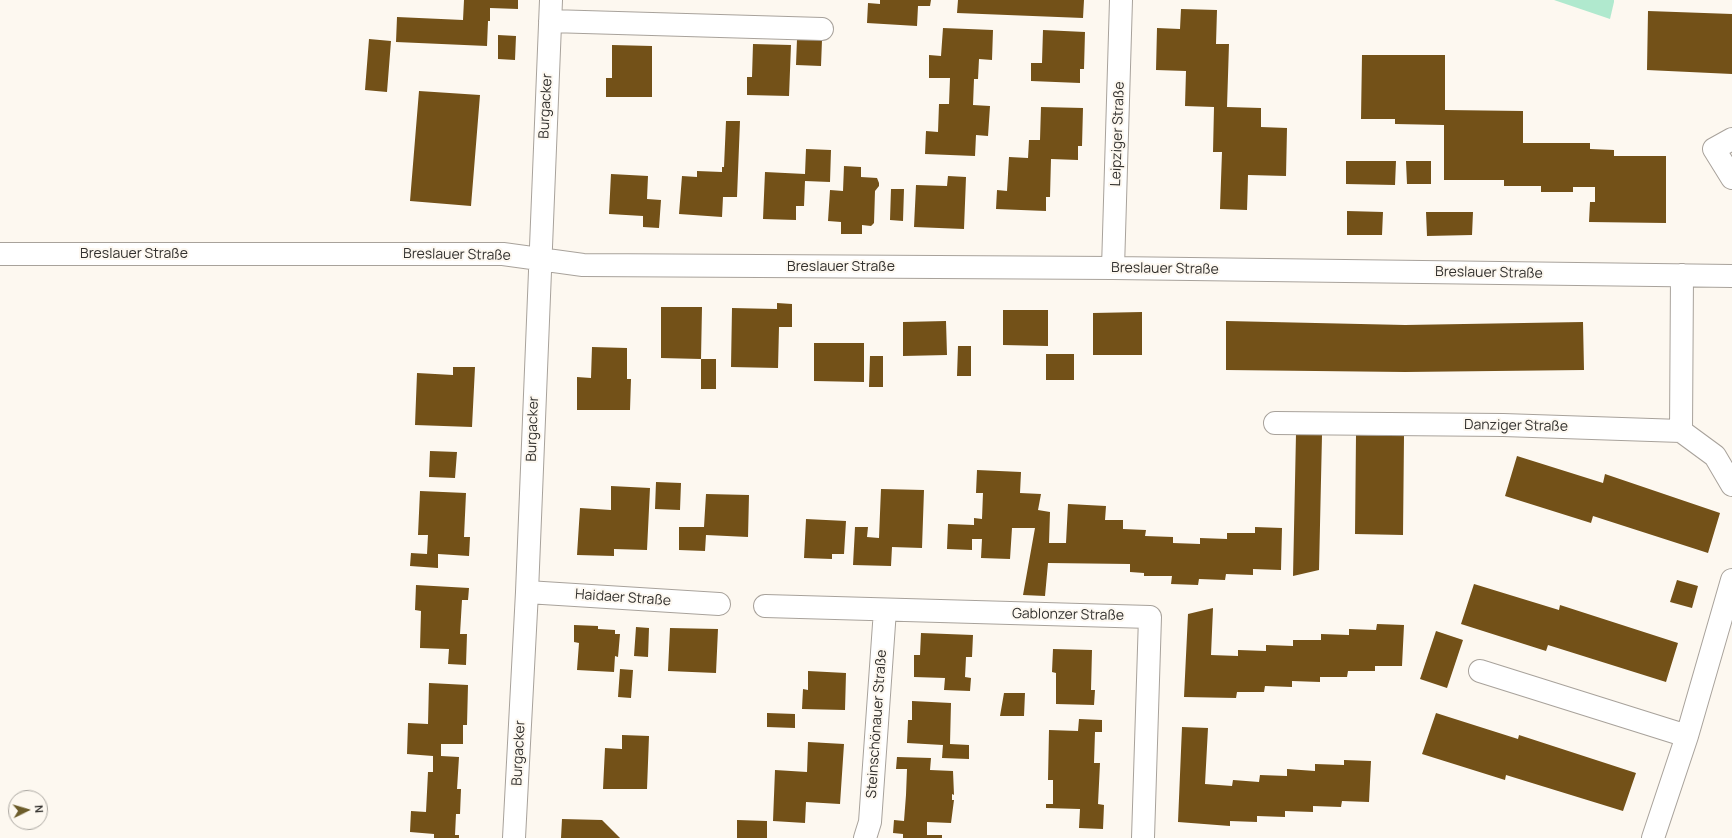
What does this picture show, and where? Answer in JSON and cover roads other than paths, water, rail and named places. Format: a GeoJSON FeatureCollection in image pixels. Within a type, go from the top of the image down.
{"type":"FeatureCollection","features":[{"type":"Feature","properties":{"kind":"street","name":"Leipziger Straße"},"geometry":{"type":"LineString","coordinates":[[1113,268],[1121,0]]}},
{"type":"Feature","properties":{"kind":"street","name":"Burgacker"},"geometry":{"type":"LineString","coordinates":[[514,838],[527,592],[550,10],[822,29]]}},
{"type":"Feature","properties":{"kind":"street"},"geometry":{"type":"LineString","coordinates":[[1732,139],[1714,148],[1732,178]]}},
{"type":"Feature","properties":{"kind":"street","name":"Breslauer Straße"},"geometry":{"type":"LineString","coordinates":[[0,254],[502,254],[583,265],[1113,268],[1732,276]]}},
{"type":"Feature","properties":{"kind":"street"},"geometry":{"type":"LineString","coordinates":[[1682,275],[1681,431],[1715,456],[1732,485]]}},
{"type":"Feature","properties":{"kind":"street","name":"Danziger Straße"},"geometry":{"type":"LineString","coordinates":[[1275,423],[1503,425],[1681,431]]}},
{"type":"Feature","properties":{"kind":"street"},"geometry":{"type":"LineString","coordinates":[[1653,838],[1687,736],[1732,580]]}},
{"type":"Feature","properties":{"kind":"street","name":"Haidaer Straße"},"geometry":{"type":"LineString","coordinates":[[527,592],[719,604]]}},
{"type":"Feature","properties":{"kind":"street","name":"Gablonzer Straße"},"geometry":{"type":"LineString","coordinates":[[765,606],[1150,617],[1142,838]]}},
{"type":"Feature","properties":{"kind":"street","name":"Steinschönauer Straße"},"geometry":{"type":"LineString","coordinates":[[865,838],[870,822],[885,610]]}},
{"type":"Feature","properties":{"kind":"street"},"geometry":{"type":"LineString","coordinates":[[1480,671],[1687,736]]}}]}
